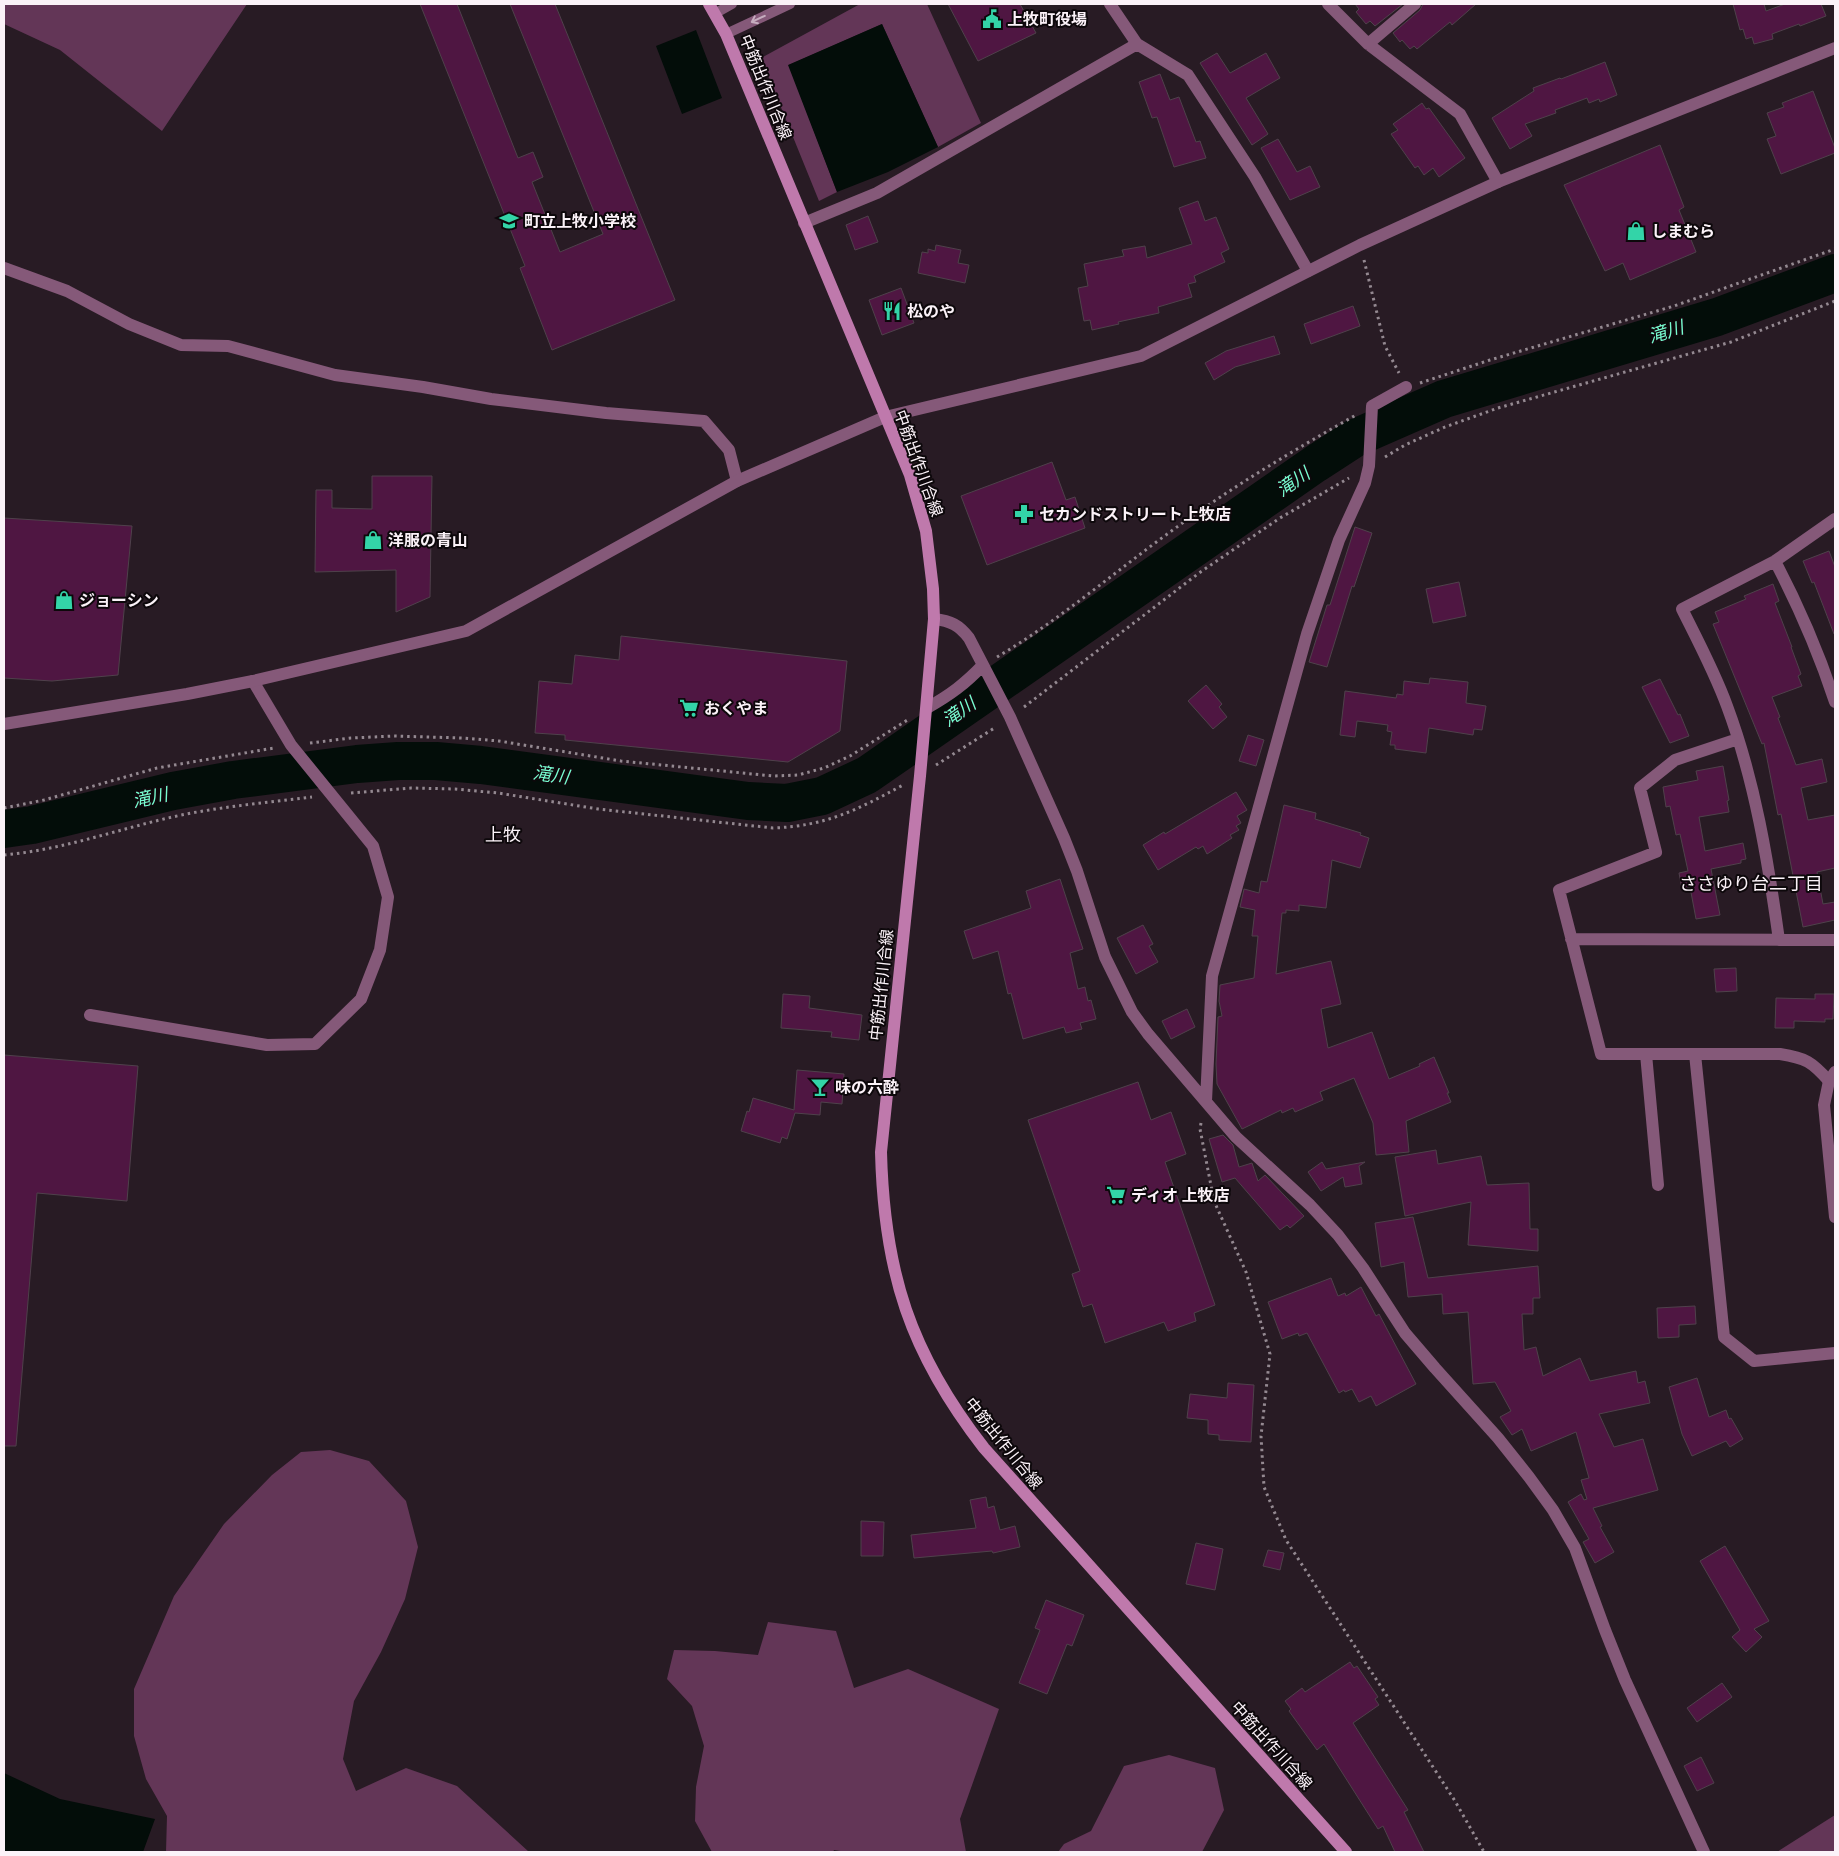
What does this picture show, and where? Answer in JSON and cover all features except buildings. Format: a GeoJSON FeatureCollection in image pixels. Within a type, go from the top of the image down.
{"type":"FeatureCollection","features":[{"type":"Feature","properties":{"kind":"main road","name":"中筋出作川合線"},"geometry":{"type":"LineString","coordinates":[[712,8],[726,34],[910,475],[926,531],[934,589],[934,619],[920,776],[881,1152],[886,1229],[894,1275],[906,1311],[920,1347],[938,1383],[960,1418],[984,1448],[1346,1852]]}},
{"type":"Feature","properties":{"kind":"street"},"geometry":{"type":"LineString","coordinates":[[1110,4],[1137,44],[1188,75],[1255,178],[1308,271]]}},
{"type":"Feature","properties":{"kind":"street"},"geometry":{"type":"LineString","coordinates":[[1328,4],[1368,44],[1460,114],[1498,182]]}},
{"type":"Feature","properties":{"kind":"street"},"geometry":{"type":"LineString","coordinates":[[1368,44],[1415,4]]}},
{"type":"Feature","properties":{"kind":"street"},"geometry":{"type":"LineString","coordinates":[[804,224],[876,193],[1137,44]]}},
{"type":"Feature","properties":{"kind":"street"},"geometry":{"type":"LineString","coordinates":[[4,724],[187,694],[253,681],[466,631],[737,482],[885,417],[1140,356],[1360,245],[1498,182],[1835,48]]}},
{"type":"Feature","properties":{"kind":"street"},"geometry":{"type":"LineString","coordinates":[[4,268],[67,290],[129,324],[181,345],[228,346],[335,375],[491,398],[606,412],[704,421],[729,450],[737,482]]}},
{"type":"Feature","properties":{"kind":"street"},"geometry":{"type":"LineString","coordinates":[[1206,1101],[1212,976],[1307,634],[1339,540],[1365,483],[1369,466],[1372,406],[1406,387]]}},
{"type":"Feature","properties":{"kind":"street"},"geometry":{"type":"LineString","coordinates":[[1778,940],[1772,887],[1762,834],[1738,739],[1727,706],[1682,609],[1775,561],[1835,519]]}},
{"type":"Feature","properties":{"kind":"street"},"geometry":{"type":"LineString","coordinates":[[1775,561],[1800,609],[1817,649],[1835,702]]}},
{"type":"Feature","properties":{"kind":"street"},"geometry":{"type":"LineString","coordinates":[[934,619],[949,621],[960,627],[969,638],[1010,717],[1077,871],[1105,956],[1116,983],[1132,1012],[1148,1034],[1236,1137],[1310,1205],[1338,1235],[1363,1268],[1406,1333],[1434,1368],[1498,1438],[1529,1476],[1553,1510],[1575,1548],[1625,1680],[1704,1852]]}},
{"type":"Feature","properties":{"kind":"street"},"geometry":{"type":"LineString","coordinates":[[926,708],[953,693],[968,681],[983,664]]}},
{"type":"Feature","properties":{"kind":"street"},"geometry":{"type":"LineString","coordinates":[[90,1015],[267,1045],[315,1044],[360,1000],[380,950],[388,897],[373,846],[291,745],[253,681]]}},
{"type":"Feature","properties":{"kind":"street"},"geometry":{"type":"LineString","coordinates":[[1738,739],[1675,760],[1640,788],[1656,852],[1559,890],[1570,939],[1601,1054],[1780,1054],[1798,1057],[1815,1065],[1832,1077],[1824,1105],[1835,1218]]}},
{"type":"Feature","properties":{"kind":"street"},"geometry":{"type":"LineString","coordinates":[[1570,939],[1835,940]]}},
{"type":"Feature","properties":{"kind":"street"},"geometry":{"type":"LineString","coordinates":[[1646,1054],[1658,1185]]}},
{"type":"Feature","properties":{"kind":"street"},"geometry":{"type":"LineString","coordinates":[[1695,1054],[1724,1337],[1754,1361],[1835,1353]]}},
{"type":"Feature","properties":{"kind":"lane"},"geometry":{"type":"LineString","coordinates":[[712,8],[732,4]]}},
{"type":"Feature","properties":{"kind":"lane"},"geometry":{"type":"LineString","coordinates":[[726,34],[790,4]]}},
{"type":"Feature","properties":{"kind":"path"},"geometry":{"type":"LineString","coordinates":[[1360,245],[1385,346],[1406,387],[1490,360],[1674,306],[1835,249]]}},
{"type":"Feature","properties":{"kind":"path"},"geometry":{"type":"LineString","coordinates":[[4,855],[54,847],[207,810],[376,790],[455,789],[498,793],[598,809],[773,828],[798,827],[822,822],[873,801],[920,776],[1010,717],[1220,558],[1280,518],[1405,445],[1445,427],[1498,408],[1731,342],[1835,301]]}},
{"type":"Feature","properties":{"kind":"path"},"geometry":{"type":"LineString","coordinates":[[983,664],[1023,641],[1052,621],[1171,531],[1227,492],[1289,452],[1372,406]]}},
{"type":"Feature","properties":{"kind":"path"},"geometry":{"type":"LineString","coordinates":[[4,808],[44,800],[157,768],[291,745],[351,738],[394,736],[499,741],[621,761],[773,776],[798,775],[824,768],[850,756],[926,708]]}},
{"type":"Feature","properties":{"kind":"path"},"geometry":{"type":"LineString","coordinates":[[1206,1101],[1200,1130],[1214,1201],[1246,1272],[1270,1354],[1261,1436],[1264,1487],[1286,1540],[1455,1801],[1484,1852]]}},
{"type":"Feature","properties":{"kind":"shaded area"},"geometry":{"type":"Polygon","coordinates":[[[4,4],[247,4],[162,131],[60,50],[4,24],[4,4]]]}},
{"type":"Feature","properties":{"kind":"shaded area"},"geometry":{"type":"Polygon","coordinates":[[[860,4],[927,4],[981,123],[938,147],[882,24],[789,65],[837,192],[819,201],[761,58],[860,4]]]}},
{"type":"Feature","properties":{"kind":"shaded area"},"geometry":{"type":"Polygon","coordinates":[[[882,24],[938,147],[888,172],[837,192],[788,65],[882,24]]]}},
{"type":"Feature","properties":{"kind":"shaded area"},"geometry":{"type":"Polygon","coordinates":[[[696,30],[722,98],[682,114],[656,46],[696,30]]]}},
{"type":"Feature","properties":{"kind":"shaded area"},"geometry":{"type":"Polygon","coordinates":[[[330,1450],[369,1461],[406,1501],[418,1547],[405,1599],[381,1652],[354,1701],[343,1759],[356,1791],[406,1768],[457,1786],[529,1852],[166,1852],[167,1816],[146,1779],[134,1736],[134,1689],[174,1596],[224,1524],[272,1475],[301,1452],[330,1450]]]}},
{"type":"Feature","properties":{"kind":"shaded area"},"geometry":{"type":"Polygon","coordinates":[[[768,1622],[836,1631],[854,1688],[908,1669],[999,1709],[960,1819],[966,1852],[847,1852],[834,1850],[833,1852],[712,1852],[695,1821],[696,1787],[704,1746],[692,1706],[667,1679],[674,1650],[758,1655],[768,1622]]]}},
{"type":"Feature","properties":{"kind":"shaded area"},"geometry":{"type":"Polygon","coordinates":[[[1169,1755],[1215,1768],[1224,1810],[1202,1852],[1058,1852],[1064,1844],[1091,1831],[1124,1766],[1169,1755]]]}},
{"type":"Feature","properties":{"kind":"shaded area"},"geometry":{"type":"Polygon","coordinates":[[[4,1773],[60,1799],[155,1819],[143,1852],[4,1852],[4,1773]]]}},
{"type":"Feature","properties":{"kind":"shaded area"},"geometry":{"type":"Polygon","coordinates":[[[1835,1815],[1835,1852],[1777,1852],[1835,1815]]]}},
{"type":"Feature","properties":{"kind":"waterway","name":"滝川"},"geometry":{"type":"LineString","coordinates":[[4,829],[32,825],[173,791],[233,780],[357,764],[398,761],[436,761],[481,765],[748,801],[787,803],[822,796],[867,775],[1355,438],[1444,399],[1717,317],[1835,273]]}},
{"type":"Feature","properties":{"kind":"place","name":"上牧町役場"},"geometry":{"type":"Point","coordinates":[992,19]}},
{"type":"Feature","properties":{"kind":"place","name":"町立上牧小学校"},"geometry":{"type":"Point","coordinates":[509,221]}},
{"type":"Feature","properties":{"kind":"place","name":"しまむら"},"geometry":{"type":"Point","coordinates":[1636,231]}},
{"type":"Feature","properties":{"kind":"place","name":"松のや"},"geometry":{"type":"Point","coordinates":[892,311]}},
{"type":"Feature","properties":{"kind":"place","name":"セカンドストリート上牧店"},"geometry":{"type":"Point","coordinates":[1024,514]}},
{"type":"Feature","properties":{"kind":"place","name":"洋服の青山"},"geometry":{"type":"Point","coordinates":[373,540]}},
{"type":"Feature","properties":{"kind":"place","name":"ジョーシン"},"geometry":{"type":"Point","coordinates":[64,600]}},
{"type":"Feature","properties":{"kind":"place","name":"おくやま"},"geometry":{"type":"Point","coordinates":[689,708]}},
{"type":"Feature","properties":{"kind":"place","name":"味の六酔"},"geometry":{"type":"Point","coordinates":[820,1087]}},
{"type":"Feature","properties":{"kind":"place","name":"ディオ 上牧店"},"geometry":{"type":"Point","coordinates":[1116,1195]}},
{"type":"Feature","properties":{"kind":"district","name":"上牧"},"geometry":{"type":"Point","coordinates":[503,835]}},
{"type":"Feature","properties":{"kind":"district","name":"ささゆり台二丁目"},"geometry":{"type":"Point","coordinates":[1751,884]}}]}
